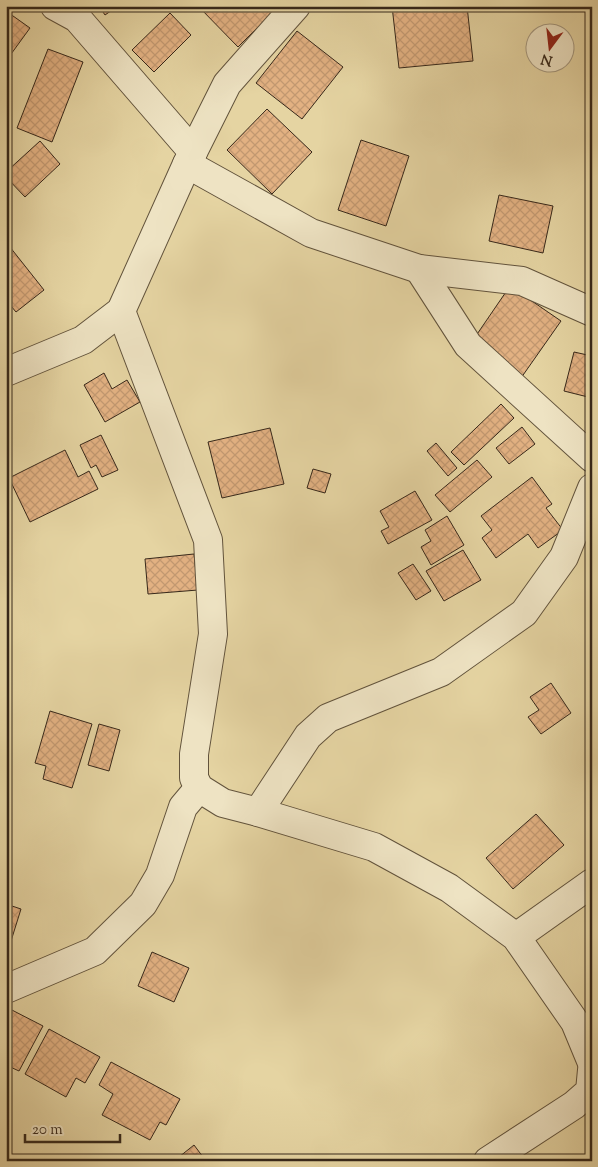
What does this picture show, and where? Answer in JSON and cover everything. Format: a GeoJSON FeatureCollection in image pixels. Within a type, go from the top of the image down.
{"type":"FeatureCollection","features":[{"type":"Feature","properties":{"kind":"street"},"geometry":{"type":"LineString","coordinates":[[55,6],[77,18],[190,158],[311,234],[418,269],[522,281],[592,312]]}},
{"type":"Feature","properties":{"kind":"street"},"geometry":{"type":"LineString","coordinates":[[6,372],[83,340],[121,312],[190,158],[227,84],[296,6]]}},
{"type":"Feature","properties":{"kind":"street"},"geometry":{"type":"LineString","coordinates":[[418,269],[468,345],[592,458]]}},
{"type":"Feature","properties":{"kind":"street"},"geometry":{"type":"LineString","coordinates":[[121,312],[208,540],[213,634],[194,754],[194,778],[199,788],[223,803],[374,846],[449,888],[516,937],[575,1022],[592,1063]]}},
{"type":"Feature","properties":{"kind":"street"},"geometry":{"type":"LineString","coordinates":[[258,812],[308,736],[328,718],[441,672],[524,613],[564,557],[592,488]]}},
{"type":"Feature","properties":{"kind":"street"},"geometry":{"type":"LineString","coordinates":[[6,989],[95,951],[143,904],[160,874],[183,807],[199,788]]}},
{"type":"Feature","properties":{"kind":"street"},"geometry":{"type":"LineString","coordinates":[[516,937],[592,883]]}},
{"type":"Feature","properties":{"kind":"street"},"geometry":{"type":"LineString","coordinates":[[488,1161],[583,1110],[590,1091],[592,1070]]}},
{"type":"Feature","properties":{"kind":"building"},"geometry":{"type":"Polygon","coordinates":[[[99,6],[118,6],[105,15],[99,6]]]}},
{"type":"Feature","properties":{"kind":"building"},"geometry":{"type":"Polygon","coordinates":[[[198,6],[273,6],[276,9],[238,47],[198,6]]]}},
{"type":"Feature","properties":{"kind":"building"},"geometry":{"type":"Polygon","coordinates":[[[392,6],[467,6],[473,61],[399,68],[392,6]]]}},
{"type":"Feature","properties":{"kind":"building"},"geometry":{"type":"Polygon","coordinates":[[[6,11],[30,28],[6,61],[6,11]]]}},
{"type":"Feature","properties":{"kind":"building"},"geometry":{"type":"Polygon","coordinates":[[[170,13],[191,35],[154,72],[132,50],[170,13]]]}},
{"type":"Feature","properties":{"kind":"building"},"geometry":{"type":"Polygon","coordinates":[[[297,31],[343,67],[302,119],[256,83],[297,31]]]}},
{"type":"Feature","properties":{"kind":"building"},"geometry":{"type":"Polygon","coordinates":[[[48,49],[83,62],[52,142],[17,128],[48,49]]]}},
{"type":"Feature","properties":{"kind":"building"},"geometry":{"type":"Polygon","coordinates":[[[267,109],[312,152],[272,194],[227,150],[267,109]]]}},
{"type":"Feature","properties":{"kind":"building"},"geometry":{"type":"Polygon","coordinates":[[[361,140],[409,156],[386,226],[338,210],[361,140]]]}},
{"type":"Feature","properties":{"kind":"building"},"geometry":{"type":"Polygon","coordinates":[[[40,141],[60,164],[25,197],[6,177],[6,172],[40,141]]]}},
{"type":"Feature","properties":{"kind":"building"},"geometry":{"type":"Polygon","coordinates":[[[499,195],[553,206],[543,253],[489,241],[499,195]]]}},
{"type":"Feature","properties":{"kind":"building"},"geometry":{"type":"Polygon","coordinates":[[[6,242],[44,290],[16,312],[6,300],[6,242]]]}},
{"type":"Feature","properties":{"kind":"building"},"geometry":{"type":"Polygon","coordinates":[[[510,286],[561,321],[521,378],[471,343],[510,286]]]}},
{"type":"Feature","properties":{"kind":"building"},"geometry":{"type":"Polygon","coordinates":[[[574,352],[592,356],[592,398],[564,391],[574,352]]]}},
{"type":"Feature","properties":{"kind":"building"},"geometry":{"type":"Polygon","coordinates":[[[104,373],[112,389],[127,380],[140,402],[105,422],[84,385],[104,373]]]}},
{"type":"Feature","properties":{"kind":"building"},"geometry":{"type":"Polygon","coordinates":[[[501,404],[514,418],[464,465],[451,452],[501,404]]]}},
{"type":"Feature","properties":{"kind":"building"},"geometry":{"type":"Polygon","coordinates":[[[522,427],[535,444],[509,464],[496,448],[522,427]]]}},
{"type":"Feature","properties":{"kind":"building"},"geometry":{"type":"Polygon","coordinates":[[[270,428],[284,484],[222,498],[208,442],[270,428]]]}},
{"type":"Feature","properties":{"kind":"building"},"geometry":{"type":"Polygon","coordinates":[[[101,435],[118,470],[102,477],[96,465],[91,468],[80,445],[101,435]]]}},
{"type":"Feature","properties":{"kind":"building"},"geometry":{"type":"Polygon","coordinates":[[[436,443],[457,468],[448,476],[427,451],[436,443]]]}},
{"type":"Feature","properties":{"kind":"building"},"geometry":{"type":"Polygon","coordinates":[[[65,450],[78,477],[89,471],[98,489],[30,522],[9,478],[65,450]]]}},
{"type":"Feature","properties":{"kind":"building"},"geometry":{"type":"Polygon","coordinates":[[[477,460],[492,477],[450,512],[435,495],[477,460]]]}},
{"type":"Feature","properties":{"kind":"building"},"geometry":{"type":"Polygon","coordinates":[[[313,469],[331,474],[325,493],[307,488],[313,469]]]}},
{"type":"Feature","properties":{"kind":"building"},"geometry":{"type":"Polygon","coordinates":[[[532,477],[552,504],[546,508],[563,530],[538,548],[528,534],[496,558],[482,538],[492,530],[481,516],[532,477]]]}},
{"type":"Feature","properties":{"kind":"building"},"geometry":{"type":"Polygon","coordinates":[[[415,491],[432,520],[388,544],[381,531],[389,527],[380,511],[415,491]]]}},
{"type":"Feature","properties":{"kind":"building"},"geometry":{"type":"Polygon","coordinates":[[[447,516],[464,545],[431,565],[421,547],[431,541],[425,530],[447,516]]]}},
{"type":"Feature","properties":{"kind":"building"},"geometry":{"type":"Polygon","coordinates":[[[463,550],[481,580],[444,601],[426,571],[463,550]]]}},
{"type":"Feature","properties":{"kind":"building"},"geometry":{"type":"Polygon","coordinates":[[[194,554],[198,590],[148,594],[145,559],[194,554]]]}},
{"type":"Feature","properties":{"kind":"building"},"geometry":{"type":"Polygon","coordinates":[[[413,564],[431,591],[416,600],[398,573],[413,564]]]}},
{"type":"Feature","properties":{"kind":"building"},"geometry":{"type":"Polygon","coordinates":[[[551,683],[571,713],[541,734],[528,717],[539,710],[530,697],[551,683]]]}},
{"type":"Feature","properties":{"kind":"building"},"geometry":{"type":"Polygon","coordinates":[[[50,711],[92,724],[72,788],[43,779],[46,766],[35,763],[50,711]]]}},
{"type":"Feature","properties":{"kind":"building"},"geometry":{"type":"Polygon","coordinates":[[[99,724],[120,730],[109,771],[88,765],[99,724]]]}},
{"type":"Feature","properties":{"kind":"building"},"geometry":{"type":"Polygon","coordinates":[[[536,814],[564,845],[513,889],[486,858],[536,814]]]}},
{"type":"Feature","properties":{"kind":"building"},"geometry":{"type":"Polygon","coordinates":[[[6,904],[21,909],[6,957],[6,904]]]}},
{"type":"Feature","properties":{"kind":"building"},"geometry":{"type":"Polygon","coordinates":[[[152,952],[189,968],[174,1002],[138,986],[152,952]]]}},
{"type":"Feature","properties":{"kind":"building"},"geometry":{"type":"Polygon","coordinates":[[[8,1008],[43,1026],[19,1071],[6,1065],[6,1012],[8,1008]]]}},
{"type":"Feature","properties":{"kind":"building"},"geometry":{"type":"Polygon","coordinates":[[[49,1029],[100,1057],[85,1083],[76,1078],[66,1097],[25,1074],[49,1029]]]}},
{"type":"Feature","properties":{"kind":"building"},"geometry":{"type":"Polygon","coordinates":[[[111,1062],[180,1099],[166,1125],[160,1122],[150,1140],[102,1115],[113,1094],[99,1085],[111,1062]]]}},
{"type":"Feature","properties":{"kind":"building"},"geometry":{"type":"Polygon","coordinates":[[[194,1145],[206,1161],[174,1161],[194,1145]]]}}]}
